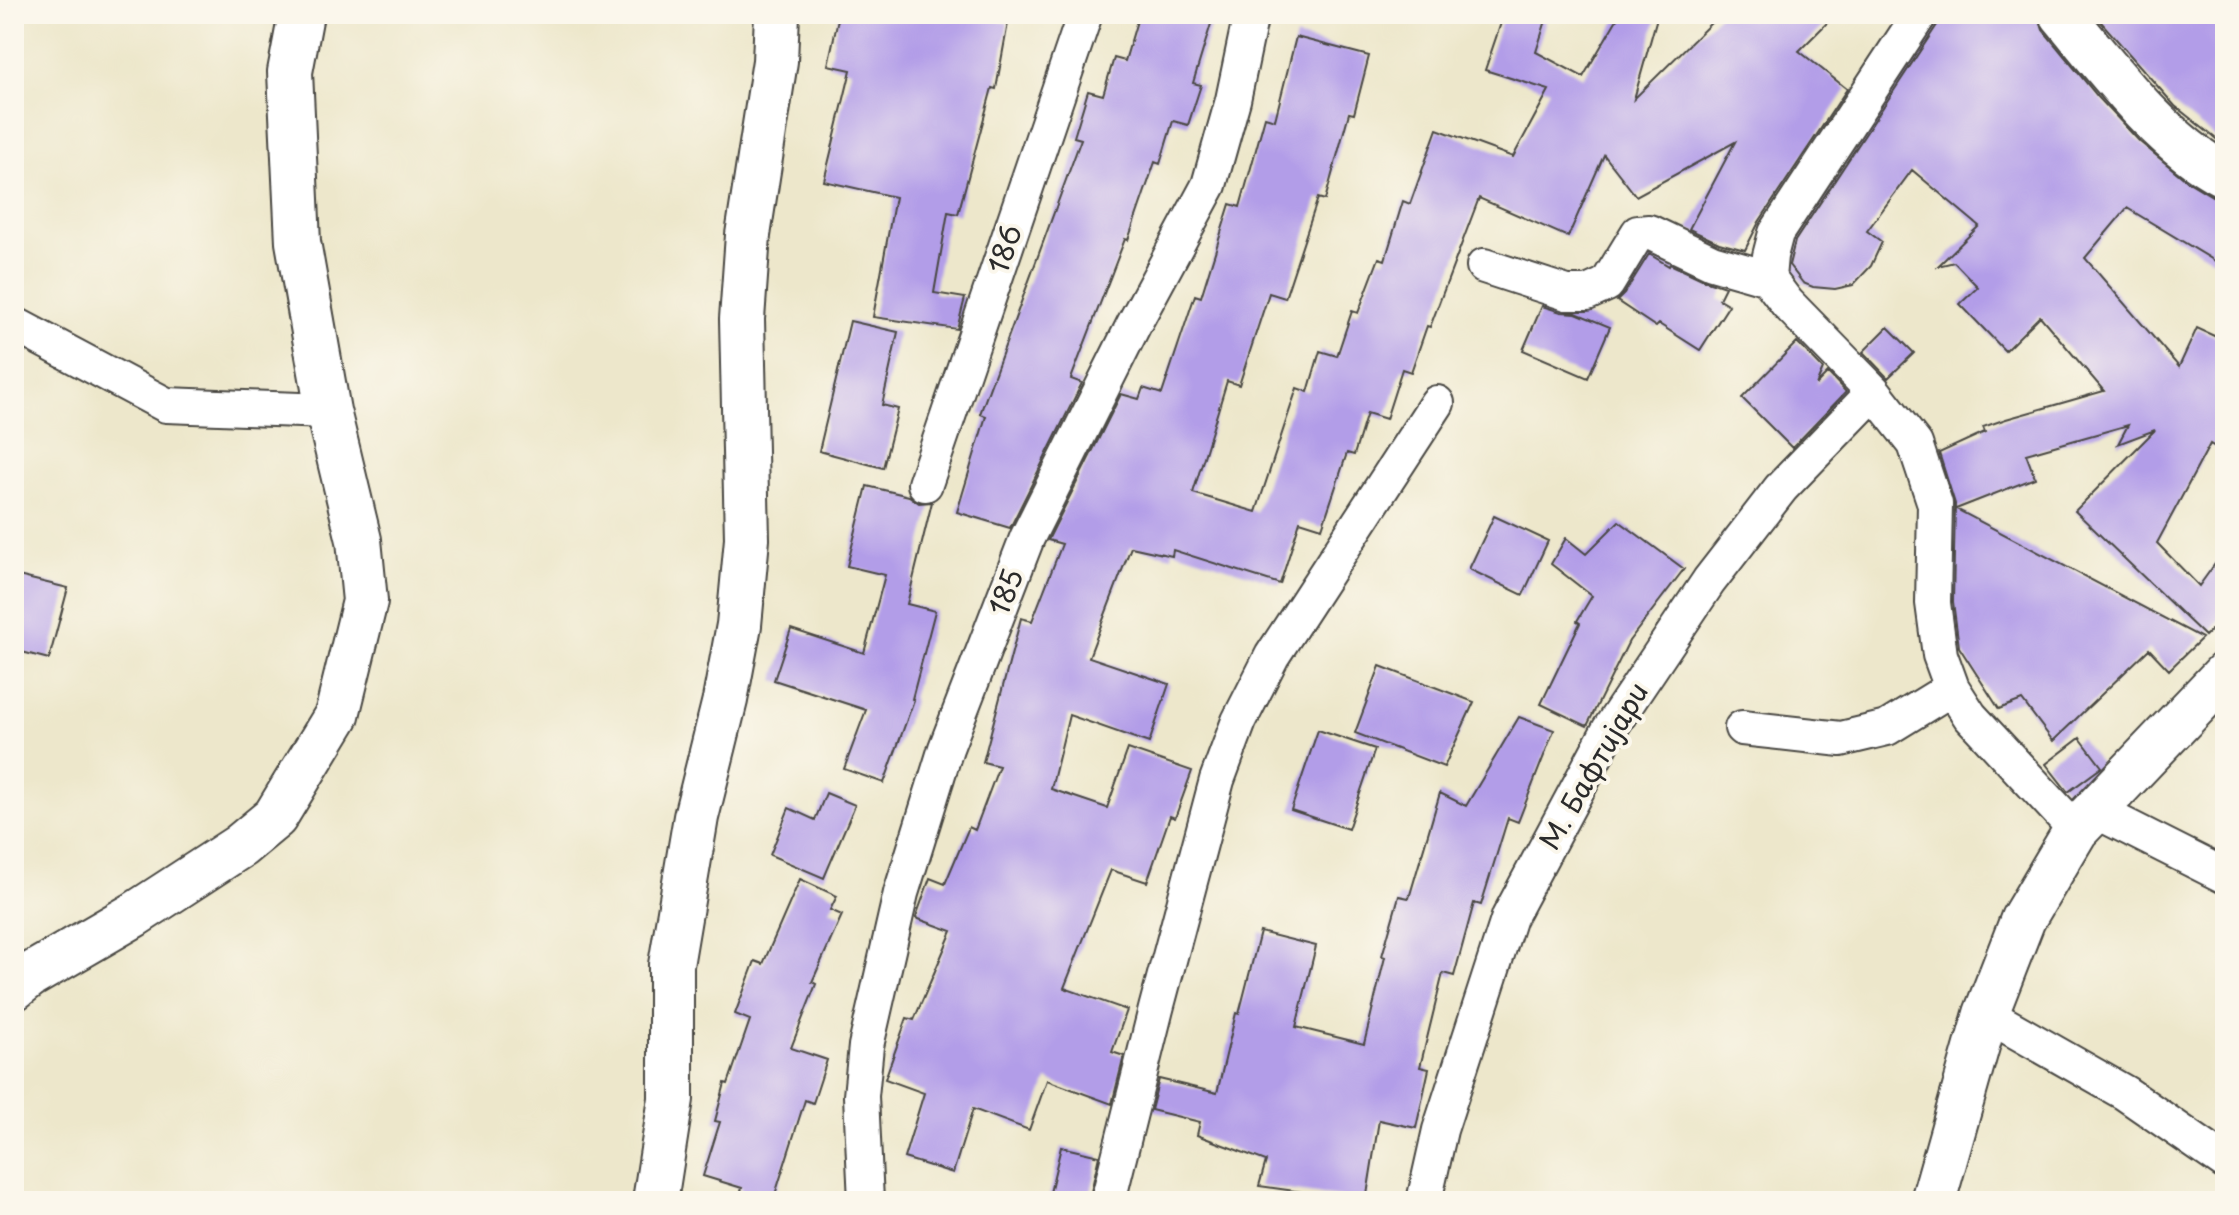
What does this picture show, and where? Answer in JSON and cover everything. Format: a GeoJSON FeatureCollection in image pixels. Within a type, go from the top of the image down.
{"type":"FeatureCollection","features":[{"type":"Feature","properties":{"kind":"main road"},"geometry":{"type":"LineString","coordinates":[[14,988],[240,846],[275,817],[337,715],[365,601],[359,540],[328,411],[298,242],[290,72],[301,14]]}},
{"type":"Feature","properties":{"kind":"main road"},"geometry":{"type":"LineString","coordinates":[[655,1201],[671,1099],[671,965],[696,817],[725,700],[739,625],[747,539],[744,291],[752,206],[775,61],[777,14]]}},
{"type":"Feature","properties":{"kind":"main road"},"geometry":{"type":"LineString","coordinates":[[2062,14],[2183,149],[2225,175]]}},
{"type":"Feature","properties":{"kind":"main road"},"geometry":{"type":"LineString","coordinates":[[1933,1201],[1986,1014],[2023,919],[2085,820],[2225,674]]}},
{"type":"Feature","properties":{"kind":"street","name":"186"},"geometry":{"type":"LineString","coordinates":[[925,484],[1085,14]]}},
{"type":"Feature","properties":{"kind":"street","name":"185"},"geometry":{"type":"LineString","coordinates":[[866,1201],[861,1096],[866,1046],[901,893],[946,748],[1027,538],[1134,324],[1209,185],[1233,100],[1251,14]]}},
{"type":"Feature","properties":{"kind":"street"},"geometry":{"type":"LineString","coordinates":[[1768,278],[1776,233],[1920,14]]}},
{"type":"Feature","properties":{"kind":"street"},"geometry":{"type":"LineString","coordinates":[[1484,266],[1567,293],[1587,293],[1607,284],[1638,233],[1649,232],[1712,262],[1768,278],[1787,303],[1874,392],[1915,444],[1935,504],[1933,603],[1940,655],[1952,688],[1970,716],[2085,820],[2225,876]]}},
{"type":"Feature","properties":{"kind":"street"},"geometry":{"type":"LineString","coordinates":[[14,324],[166,405],[328,411]]}},
{"type":"Feature","properties":{"kind":"street","name":"М. Бафтијари"},"geometry":{"type":"LineString","coordinates":[[1424,1201],[1440,1130],[1509,917],[1609,730],[1709,581],[1781,488],[1874,392]]}},
{"type":"Feature","properties":{"kind":"street"},"geometry":{"type":"LineString","coordinates":[[1108,1201],[1217,780],[1239,721],[1272,656],[1437,403]]}},
{"type":"Feature","properties":{"kind":"street"},"geometry":{"type":"LineString","coordinates":[[1742,728],[1841,739],[1887,728],[1952,688]]}},
{"type":"Feature","properties":{"kind":"street"},"geometry":{"type":"LineString","coordinates":[[1986,1014],[2125,1093],[2225,1162]]}},
{"type":"Feature","properties":{"kind":"building"},"geometry":{"type":"Polygon","coordinates":[[[839,14],[961,14],[1008,23],[996,89],[992,88],[958,214],[948,212],[934,293],[965,298],[957,329],[873,317],[895,197],[824,181],[851,70],[828,65],[839,14]]]}},
{"type":"Feature","properties":{"kind":"building"},"geometry":{"type":"Polygon","coordinates":[[[1139,14],[1214,14],[1193,83],[1201,85],[1188,125],[1173,121],[1160,164],[1155,162],[1128,240],[1125,239],[1071,379],[1082,383],[1010,528],[957,512],[986,416],[980,414],[1081,139],[1074,137],[1088,91],[1103,95],[1114,58],[1125,61],[1139,14]]]}},
{"type":"Feature","properties":{"kind":"building"},"geometry":{"type":"Polygon","coordinates":[[[1504,14],[1548,14],[1536,52],[1583,77],[1620,14],[1658,14],[1634,99],[1720,14],[1836,14],[1799,51],[1847,89],[1759,222],[1745,250],[1719,243],[1689,229],[1735,142],[1636,196],[1604,155],[1568,237],[1479,198],[1411,372],[1402,369],[1386,419],[1367,413],[1354,455],[1347,453],[1322,528],[1300,521],[1280,584],[1173,550],[1172,556],[1131,547],[1089,657],[1169,684],[1149,743],[1069,715],[1051,789],[1107,808],[1128,749],[1192,771],[1175,818],[1170,816],[1147,882],[1111,870],[1064,988],[1127,1010],[1112,1052],[1124,1056],[1112,1104],[1047,1080],[1029,1130],[973,1109],[953,1173],[904,1158],[924,1093],[885,1079],[907,1018],[914,1020],[952,931],[916,918],[917,914],[930,878],[945,884],[969,827],[975,830],[999,766],[983,762],[1021,618],[1032,621],[1062,544],[1048,540],[1121,394],[1139,399],[1143,388],[1162,394],[1195,295],[1201,297],[1230,204],[1240,207],[1265,117],[1275,120],[1296,37],[1369,56],[1354,114],[1349,113],[1325,200],[1318,198],[1285,298],[1269,293],[1239,385],[1227,381],[1193,493],[1256,512],[1297,388],[1308,392],[1320,351],[1337,356],[1352,311],[1358,313],[1379,258],[1385,260],[1403,201],[1410,204],[1437,129],[1513,157],[1549,90],[1485,70],[1504,14]]]}},
{"type":"Feature","properties":{"kind":"building"},"geometry":{"type":"Polygon","coordinates":[[[1940,14],[2038,14],[2043,30],[2140,142],[2187,181],[2225,200],[2225,267],[2127,208],[2085,258],[2179,367],[2197,328],[2225,341],[2225,453],[2210,444],[2157,543],[2199,586],[2225,550],[2225,616],[2205,636],[2075,511],[2155,430],[2118,444],[2128,425],[2026,454],[2035,478],[1956,509],[2202,638],[2169,670],[2149,649],[2053,741],[2022,700],[1999,709],[1959,647],[1953,602],[1955,504],[1939,453],[1985,432],[1983,427],[2104,391],[2040,316],[2005,351],[1960,304],[1978,287],[1954,262],[1938,266],[1979,226],[1912,170],[1867,231],[1882,242],[1871,266],[1853,285],[1835,289],[1813,287],[1803,283],[1789,265],[1795,241],[1937,25],[1940,14]]]}},
{"type":"Feature","properties":{"kind":"building"},"geometry":{"type":"Polygon","coordinates":[[[2094,14],[2225,14],[2225,146],[2175,106],[2094,14]]]}},
{"type":"Feature","properties":{"kind":"building"},"geometry":{"type":"Polygon","coordinates":[[[1649,254],[1669,266],[1725,287],[1719,299],[1729,305],[1700,350],[1659,324],[1656,327],[1617,301],[1649,254]]]}},
{"type":"Feature","properties":{"kind":"building"},"geometry":{"type":"Polygon","coordinates":[[[1542,306],[1576,313],[1610,327],[1588,378],[1523,350],[1542,306]]]}},
{"type":"Feature","properties":{"kind":"building"},"geometry":{"type":"Polygon","coordinates":[[[850,321],[898,332],[882,405],[898,409],[883,468],[819,451],[850,321]]]}},
{"type":"Feature","properties":{"kind":"building"},"geometry":{"type":"Polygon","coordinates":[[[1888,327],[1914,353],[1888,378],[1863,352],[1888,327]]]}},
{"type":"Feature","properties":{"kind":"building"},"geometry":{"type":"Polygon","coordinates":[[[1797,342],[1823,369],[1816,385],[1828,373],[1846,392],[1792,448],[1742,398],[1797,342]]]}},
{"type":"Feature","properties":{"kind":"building"},"geometry":{"type":"Polygon","coordinates":[[[867,486],[909,496],[919,503],[932,502],[907,604],[935,611],[914,700],[884,783],[844,769],[866,710],[774,680],[791,629],[864,653],[885,575],[847,566],[867,486]]]}},
{"type":"Feature","properties":{"kind":"building"},"geometry":{"type":"Polygon","coordinates":[[[1494,516],[1548,541],[1523,595],[1469,569],[1494,516]]]}},
{"type":"Feature","properties":{"kind":"building"},"geometry":{"type":"Polygon","coordinates":[[[1619,521],[1684,569],[1629,641],[1587,726],[1541,704],[1580,623],[1577,621],[1592,596],[1551,564],[1566,538],[1586,554],[1619,521]]]}},
{"type":"Feature","properties":{"kind":"building"},"geometry":{"type":"Polygon","coordinates":[[[14,575],[68,588],[49,659],[14,650],[14,575]]]}},
{"type":"Feature","properties":{"kind":"building"},"geometry":{"type":"Polygon","coordinates":[[[1380,666],[1474,702],[1444,767],[1355,733],[1380,666]]]}},
{"type":"Feature","properties":{"kind":"building"},"geometry":{"type":"Polygon","coordinates":[[[1519,717],[1554,730],[1518,822],[1508,818],[1481,905],[1474,903],[1454,976],[1443,973],[1420,1067],[1429,1069],[1416,1128],[1379,1120],[1366,1201],[1259,1186],[1266,1161],[1197,1135],[1200,1122],[1151,1110],[1159,1079],[1217,1093],[1260,932],[1316,946],[1296,1027],[1364,1044],[1385,957],[1382,956],[1399,896],[1409,898],[1440,793],[1466,806],[1519,717]]]}},
{"type":"Feature","properties":{"kind":"building"},"geometry":{"type":"Polygon","coordinates":[[[1318,730],[1375,749],[1348,829],[1291,810],[1318,730]]]}},
{"type":"Feature","properties":{"kind":"building"},"geometry":{"type":"Polygon","coordinates":[[[2080,738],[2102,767],[2068,792],[2046,764],[2080,738]]]}},
{"type":"Feature","properties":{"kind":"building"},"geometry":{"type":"Polygon","coordinates":[[[826,793],[855,805],[824,878],[770,855],[789,808],[815,820],[826,793]]]}},
{"type":"Feature","properties":{"kind":"building"},"geometry":{"type":"Polygon","coordinates":[[[800,879],[837,896],[830,910],[842,915],[812,982],[816,984],[791,1048],[827,1060],[813,1103],[805,1100],[773,1201],[738,1201],[742,1188],[703,1176],[720,1122],[715,1121],[725,1083],[728,1084],[750,1020],[735,1014],[755,961],[763,964],[800,879]]]}},
{"type":"Feature","properties":{"kind":"building"},"geometry":{"type":"Polygon","coordinates":[[[1061,1147],[1099,1156],[1089,1201],[1048,1201],[1061,1147]]]}}]}
